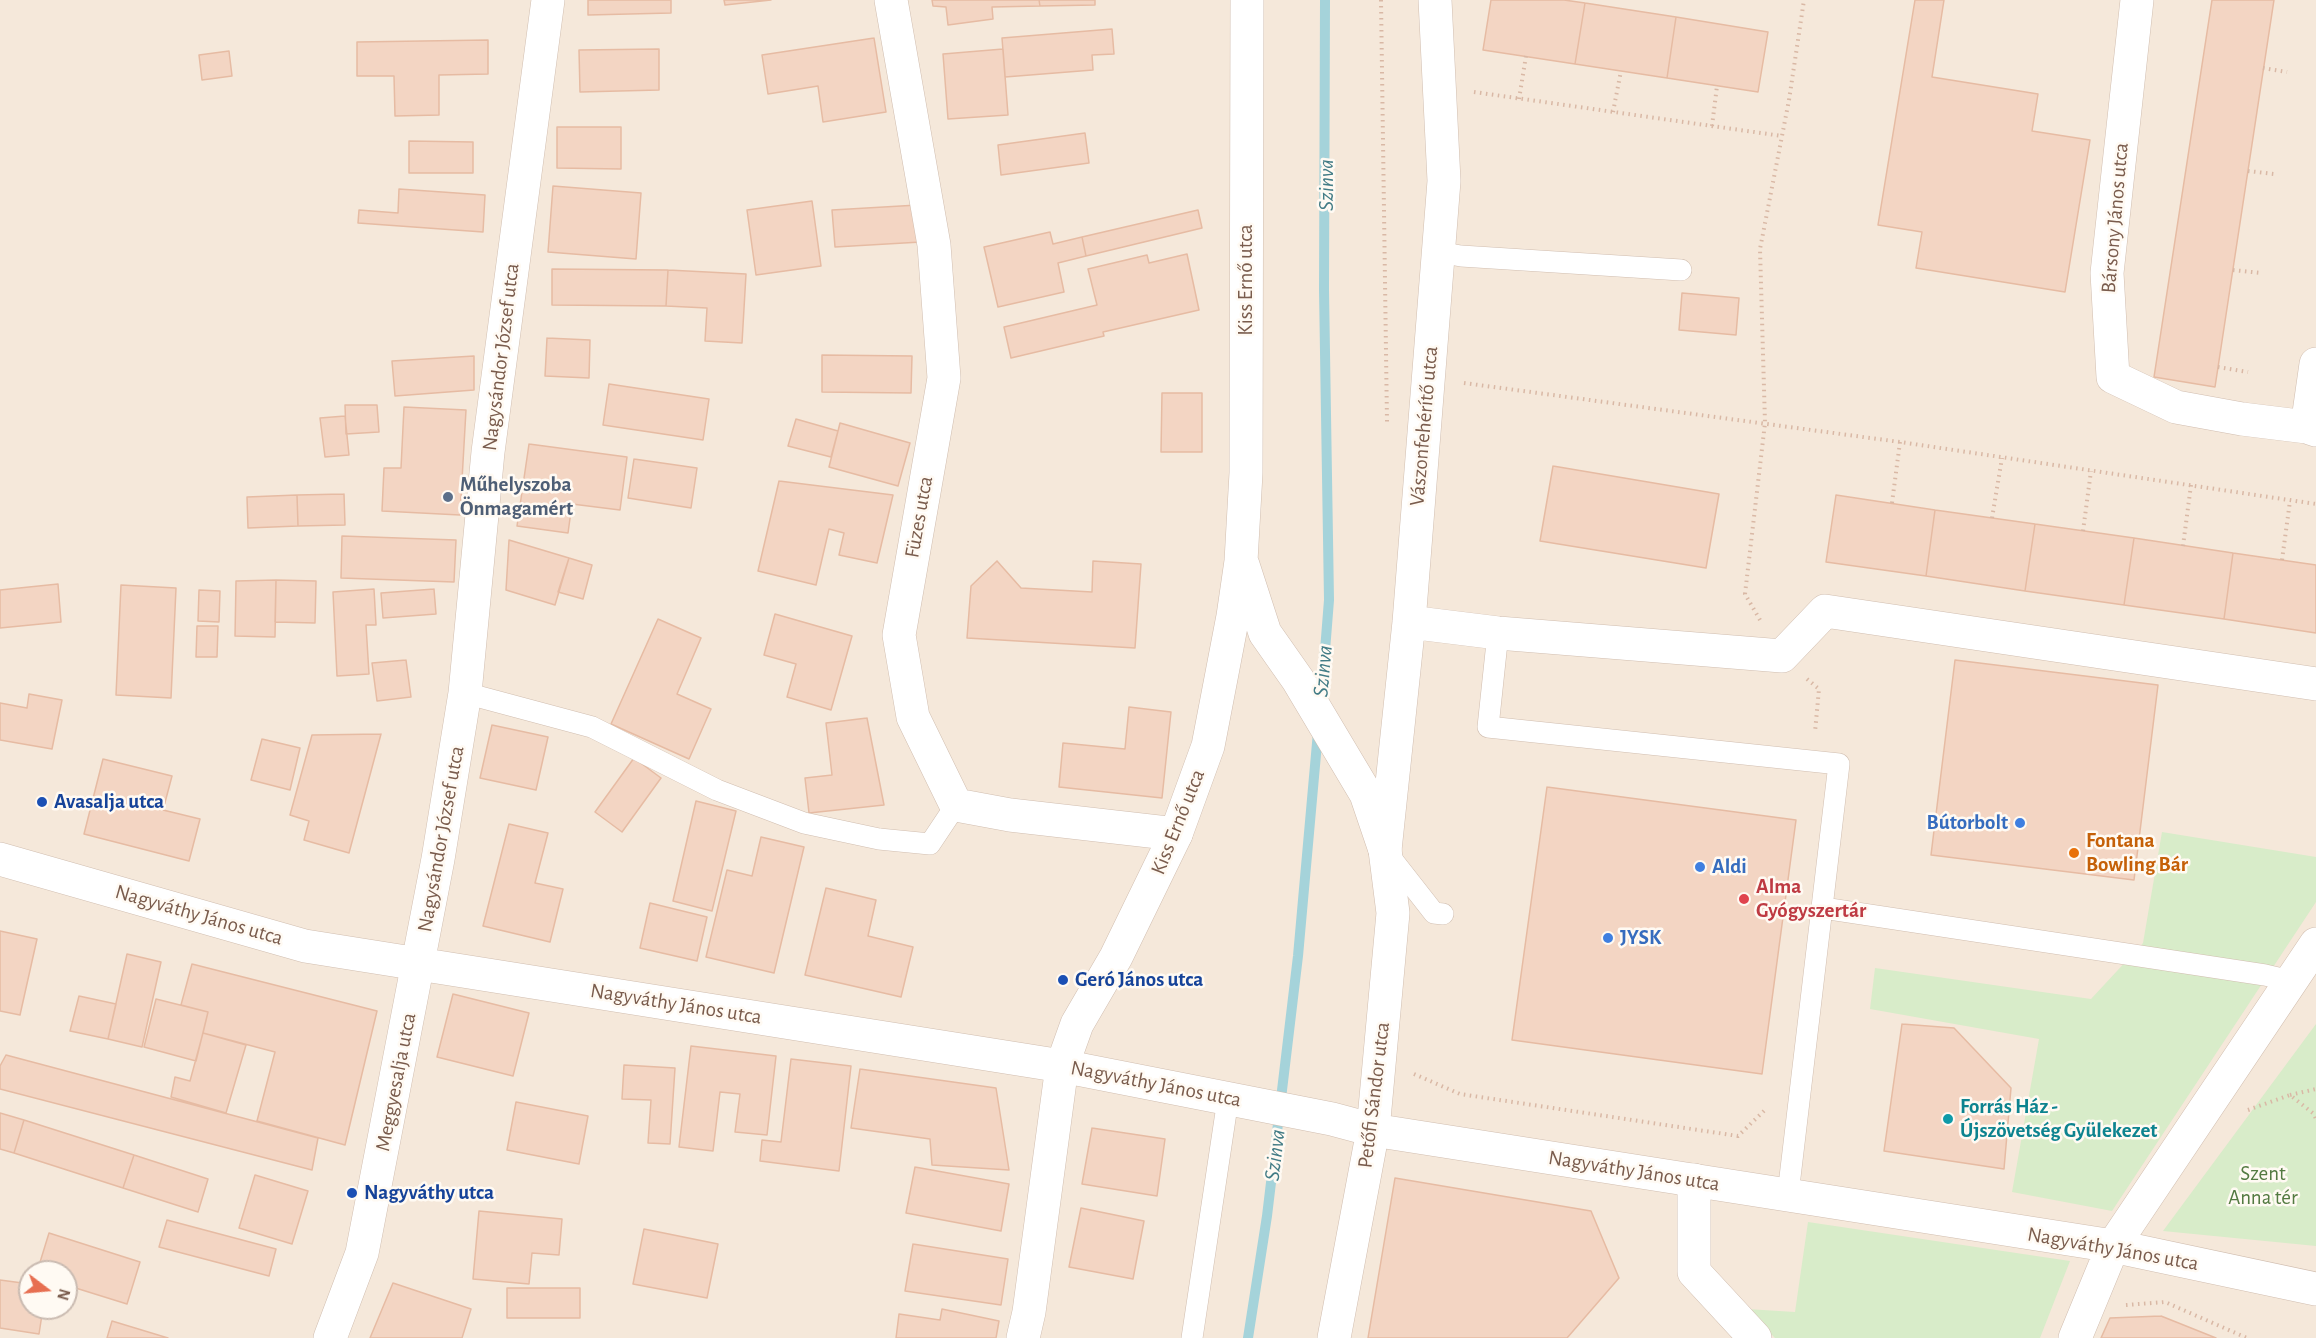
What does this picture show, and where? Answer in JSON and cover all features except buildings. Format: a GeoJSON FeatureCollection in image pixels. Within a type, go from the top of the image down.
{"type":"FeatureCollection","features":[{"type":"Feature","properties":{"kind":"street","name":"Nagysándor József utca"},"geometry":{"type":"LineString","coordinates":[[419,964],[465,693],[488,452],[548,0]]}},
{"type":"Feature","properties":{"kind":"street","name":"Füzes utca"},"geometry":{"type":"LineString","coordinates":[[891,0],[934,245],[944,378],[899,635],[913,717],[956,805]]}},
{"type":"Feature","properties":{"kind":"street","name":"Kiss Ernő utca"},"geometry":{"type":"LineString","coordinates":[[1062,1066],[1077,1024],[1116,957],[1176,834],[1208,746],[1241,561],[1246,473],[1247,0]]}},
{"type":"Feature","properties":{"kind":"street","name":"Vászonfehérítő utca"},"geometry":{"type":"LineString","coordinates":[[1385,850],[1409,622],[1444,181],[1435,0]]}},
{"type":"Feature","properties":{"kind":"street","name":"Bársony János utca"},"geometry":{"type":"LineString","coordinates":[[2137,0],[2107,273],[2113,377],[2176,407],[2312,429],[2316,364]]}},
{"type":"Feature","properties":{"kind":"street","name":"Kiss Ernő utca"},"geometry":{"type":"LineString","coordinates":[[1241,561],[1265,633],[1298,680],[1366,794],[1385,850]]}},
{"type":"Feature","properties":{"kind":"street"},"geometry":{"type":"LineString","coordinates":[[1409,622],[1498,633],[1782,656],[1825,611],[2316,684]]}},
{"type":"Feature","properties":{"kind":"street"},"geometry":{"type":"LineString","coordinates":[[956,805],[1010,815],[1176,834]]}},
{"type":"Feature","properties":{"kind":"street","name":"Petőfi Sándor utca"},"geometry":{"type":"LineString","coordinates":[[1335,1338],[1373,1130],[1393,913],[1385,850]]}},
{"type":"Feature","properties":{"kind":"street","name":"Nagyváthy János utca"},"geometry":{"type":"LineString","coordinates":[[0,859],[305,945],[1062,1066],[1332,1119],[1373,1130],[2113,1246],[2316,1289]]}},
{"type":"Feature","properties":{"kind":"street"},"geometry":{"type":"LineString","coordinates":[[2075,1338],[2113,1246],[2316,944]]}},
{"type":"Feature","properties":{"kind":"street","name":"Meggyesalja utca"},"geometry":{"type":"LineString","coordinates":[[330,1338],[362,1253],[419,964]]}},
{"type":"Feature","properties":{"kind":"street"},"geometry":{"type":"LineString","coordinates":[[1023,1338],[1029,1312],[1062,1066]]}},
{"type":"Feature","properties":{"kind":"street"},"geometry":{"type":"LineString","coordinates":[[1694,1180],[1694,1272],[1751,1334]]}},
{"type":"Feature","properties":{"kind":"lane"},"geometry":{"type":"LineString","coordinates":[[1438,252],[1461,256],[1681,270]]}},
{"type":"Feature","properties":{"kind":"lane"},"geometry":{"type":"LineString","coordinates":[[1498,633],[1488,727],[1839,764],[1788,1194]]}},
{"type":"Feature","properties":{"kind":"lane"},"geometry":{"type":"LineString","coordinates":[[465,693],[592,727],[717,790],[804,823],[879,839],[930,844],[956,805]]}},
{"type":"Feature","properties":{"kind":"lane"},"geometry":{"type":"LineString","coordinates":[[1385,850],[1434,913],[1443,914]]}},
{"type":"Feature","properties":{"kind":"lane"},"geometry":{"type":"LineString","coordinates":[[1823,908],[2265,975],[2291,981]]}},
{"type":"Feature","properties":{"kind":"lane"},"geometry":{"type":"LineString","coordinates":[[1192,1338],[1239,1101]]}},
{"type":"Feature","properties":{"kind":"path"},"geometry":{"type":"LineString","coordinates":[[1381,0],[1387,427]]}},
{"type":"Feature","properties":{"kind":"path"},"geometry":{"type":"LineString","coordinates":[[1519,99],[1526,56]]}},
{"type":"Feature","properties":{"kind":"path"},"geometry":{"type":"LineString","coordinates":[[2263,68],[2287,72]]}},
{"type":"Feature","properties":{"kind":"path"},"geometry":{"type":"LineString","coordinates":[[1613,112],[1621,71]]}},
{"type":"Feature","properties":{"kind":"path"},"geometry":{"type":"LineString","coordinates":[[1712,126],[1717,86]]}},
{"type":"Feature","properties":{"kind":"path"},"geometry":{"type":"LineString","coordinates":[[1467,92],[1782,136]]}},
{"type":"Feature","properties":{"kind":"path"},"geometry":{"type":"LineString","coordinates":[[2248,171],[2274,174]]}},
{"type":"Feature","properties":{"kind":"path"},"geometry":{"type":"LineString","coordinates":[[2232,270],[2261,273]]}},
{"type":"Feature","properties":{"kind":"path"},"geometry":{"type":"LineString","coordinates":[[2218,367],[2248,372]]}},
{"type":"Feature","properties":{"kind":"path"},"geometry":{"type":"LineString","coordinates":[[1463,383],[1900,442],[2316,504]]}},
{"type":"Feature","properties":{"kind":"path"},"geometry":{"type":"LineString","coordinates":[[1892,503],[1900,442]]}},
{"type":"Feature","properties":{"kind":"path"},"geometry":{"type":"LineString","coordinates":[[1992,518],[2002,458]]}},
{"type":"Feature","properties":{"kind":"path"},"geometry":{"type":"LineString","coordinates":[[2083,531],[2091,471]]}},
{"type":"Feature","properties":{"kind":"path"},"geometry":{"type":"LineString","coordinates":[[2183,546],[2191,485]]}},
{"type":"Feature","properties":{"kind":"path"},"geometry":{"type":"LineString","coordinates":[[2282,560],[2290,501]]}},
{"type":"Feature","properties":{"kind":"path"},"geometry":{"type":"LineString","coordinates":[[1414,1074],[1460,1094],[1630,1120]]}},
{"type":"Feature","properties":{"kind":"path"},"geometry":{"type":"LineString","coordinates":[[2247,1110],[2290,1095],[2316,1089]]}},
{"type":"Feature","properties":{"kind":"path"},"geometry":{"type":"LineString","coordinates":[[2290,1095],[2314,1114],[2316,1119]]}},
{"type":"Feature","properties":{"kind":"path"},"geometry":{"type":"LineString","coordinates":[[2120,1306],[2166,1302],[2247,1338]]}},
{"type":"Feature","properties":{"kind":"shaded area"},"geometry":{"type":"Polygon","coordinates":[[[0,0],[2316,0],[2316,1338],[0,1338],[0,0]]]}},
{"type":"Feature","properties":{"kind":"green space"},"geometry":{"type":"Polygon","coordinates":[[[2162,832],[2316,857],[2316,902],[2112,1211],[2012,1192],[2039,1039],[1870,1009],[1875,968],[2091,999],[2143,943],[2162,832]]]}},
{"type":"Feature","properties":{"kind":"green space","name":"Szent Anna tér"},"geometry":{"type":"Polygon","coordinates":[[[2316,1024],[2316,1246],[2163,1231],[2316,1024]]]}},
{"type":"Feature","properties":{"kind":"green space"},"geometry":{"type":"Polygon","coordinates":[[[1808,1222],[2070,1261],[2040,1338],[1775,1338],[1747,1309],[1795,1312],[1808,1222]]]}},
{"type":"Feature","properties":{"kind":"waterway","name":"Szinva"},"geometry":{"type":"LineString","coordinates":[[1321,701],[1329,600],[1324,290],[1325,0]]}},
{"type":"Feature","properties":{"kind":"waterway","name":"Szinva"},"geometry":{"type":"LineString","coordinates":[[1248,1338],[1267,1216],[1298,956],[1318,732]]}},
{"type":"Feature","properties":{"kind":"place","name":"Műhelyszoba Önmagamért"},"geometry":{"type":"Point","coordinates":[448,497]}},
{"type":"Feature","properties":{"kind":"place","name":"Avasalja utca"},"geometry":{"type":"Point","coordinates":[42,802]}},
{"type":"Feature","properties":{"kind":"place","name":"Bútorbolt"},"geometry":{"type":"Point","coordinates":[2020,823]}},
{"type":"Feature","properties":{"kind":"place","name":"Fontana Bowling Bár"},"geometry":{"type":"Point","coordinates":[2074,853]}},
{"type":"Feature","properties":{"kind":"place","name":"Aldi"},"geometry":{"type":"Point","coordinates":[1700,867]}},
{"type":"Feature","properties":{"kind":"place","name":"Alma Gyógyszertár"},"geometry":{"type":"Point","coordinates":[1744,899]}},
{"type":"Feature","properties":{"kind":"place","name":"JYSK"},"geometry":{"type":"Point","coordinates":[1608,938]}},
{"type":"Feature","properties":{"kind":"place","name":"Geró János utca"},"geometry":{"type":"Point","coordinates":[1063,980]}},
{"type":"Feature","properties":{"kind":"place","name":"Forrás Ház - Újszövetség Gyülekezet"},"geometry":{"type":"Point","coordinates":[1948,1119]}},
{"type":"Feature","properties":{"kind":"place","name":"Nagyváthy utca"},"geometry":{"type":"Point","coordinates":[352,1193]}}]}
